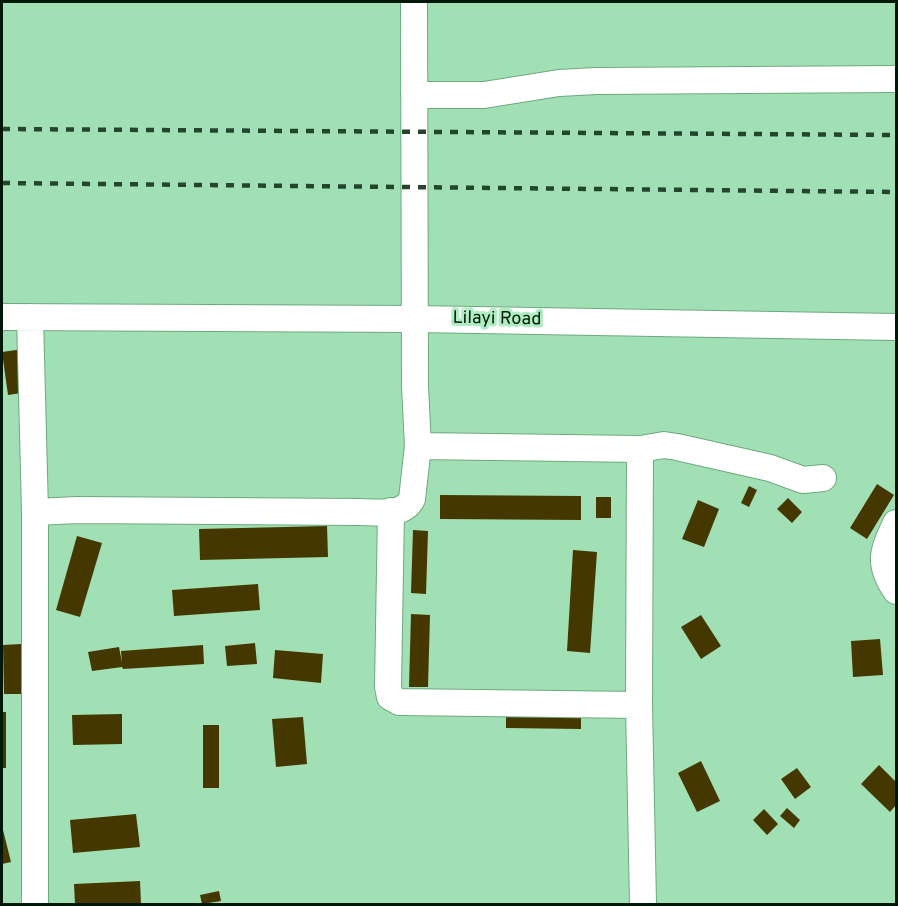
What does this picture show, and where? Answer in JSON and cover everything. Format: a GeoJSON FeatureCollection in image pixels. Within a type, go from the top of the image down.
{"type":"FeatureCollection","features":[{"type":"Feature","properties":{"kind":"street"},"geometry":{"type":"LineString","coordinates":[[35,512],[78,510],[391,511],[402,510],[409,505],[412,499],[418,446],[415,386],[414,2]]}},
{"type":"Feature","properties":{"kind":"street"},"geometry":{"type":"LineString","coordinates":[[414,95],[484,95],[559,83],[596,81],[897,79]]}},
{"type":"Feature","properties":{"kind":"street","name":"Lilayi Road"},"geometry":{"type":"LineString","coordinates":[[2,317],[415,319],[897,327]]}},
{"type":"Feature","properties":{"kind":"street"},"geometry":{"type":"LineString","coordinates":[[30,317],[35,512],[35,904]]}},
{"type":"Feature","properties":{"kind":"street"},"geometry":{"type":"LineString","coordinates":[[418,446],[640,449],[664,445],[770,468],[803,480],[823,478]]}},
{"type":"Feature","properties":{"kind":"street"},"geometry":{"type":"LineString","coordinates":[[640,449],[639,705],[643,904]]}},
{"type":"Feature","properties":{"kind":"street"},"geometry":{"type":"LineString","coordinates":[[391,511],[388,687],[390,697],[399,702],[639,705]]}},
{"type":"Feature","properties":{"kind":"street"},"geometry":{"type":"LineString","coordinates":[[897,523],[884,550],[883,562],[886,576],[897,591]]}},
{"type":"Feature","properties":{"kind":"building"},"geometry":{"type":"Polygon","coordinates":[[[23,349],[28,392],[8,395],[2,352],[23,349]]]}},
{"type":"Feature","properties":{"kind":"building"},"geometry":{"type":"Polygon","coordinates":[[[877,484],[894,495],[867,539],[850,528],[877,484]]]}},
{"type":"Feature","properties":{"kind":"building"},"geometry":{"type":"Polygon","coordinates":[[[749,486],[757,490],[749,507],[741,503],[749,486]]]}},
{"type":"Feature","properties":{"kind":"building"},"geometry":{"type":"Polygon","coordinates":[[[440,495],[581,496],[581,520],[440,519],[440,495]]]}},
{"type":"Feature","properties":{"kind":"building"},"geometry":{"type":"Polygon","coordinates":[[[596,497],[611,497],[611,518],[596,518],[596,497]]]}},
{"type":"Feature","properties":{"kind":"building"},"geometry":{"type":"Polygon","coordinates":[[[788,498],[802,512],[792,523],[777,509],[788,498]]]}},
{"type":"Feature","properties":{"kind":"building"},"geometry":{"type":"Polygon","coordinates":[[[698,500],[719,509],[704,547],[682,539],[698,500]]]}},
{"type":"Feature","properties":{"kind":"building"},"geometry":{"type":"Polygon","coordinates":[[[327,526],[328,557],[200,560],[199,529],[327,526]]]}},
{"type":"Feature","properties":{"kind":"building"},"geometry":{"type":"Polygon","coordinates":[[[413,530],[428,531],[426,594],[411,593],[413,530]]]}},
{"type":"Feature","properties":{"kind":"building"},"geometry":{"type":"Polygon","coordinates":[[[77,536],[102,543],[80,617],[56,610],[77,536]]]}},
{"type":"Feature","properties":{"kind":"building"},"geometry":{"type":"Polygon","coordinates":[[[573,550],[597,552],[590,653],[567,651],[573,550]]]}},
{"type":"Feature","properties":{"kind":"building"},"geometry":{"type":"Polygon","coordinates":[[[258,584],[260,610],[174,616],[172,590],[258,584]]]}},
{"type":"Feature","properties":{"kind":"building"},"geometry":{"type":"Polygon","coordinates":[[[411,614],[430,615],[428,687],[409,687],[411,614]]]}},
{"type":"Feature","properties":{"kind":"building"},"geometry":{"type":"Polygon","coordinates":[[[701,615],[721,646],[701,659],[681,627],[701,615]]]}},
{"type":"Feature","properties":{"kind":"building"},"geometry":{"type":"Polygon","coordinates":[[[880,639],[883,675],[853,677],[851,641],[880,639]]]}},
{"type":"Feature","properties":{"kind":"building"},"geometry":{"type":"Polygon","coordinates":[[[255,643],[257,664],[227,666],[225,646],[255,643]]]}},
{"type":"Feature","properties":{"kind":"building"},"geometry":{"type":"Polygon","coordinates":[[[21,644],[21,694],[4,694],[3,645],[21,644]]]}},
{"type":"Feature","properties":{"kind":"building"},"geometry":{"type":"Polygon","coordinates":[[[203,645],[204,664],[123,669],[122,667],[92,671],[88,652],[119,647],[122,663],[121,651],[203,645]]]}},
{"type":"Feature","properties":{"kind":"building"},"geometry":{"type":"Polygon","coordinates":[[[275,650],[323,654],[321,683],[273,678],[275,650]]]}},
{"type":"Feature","properties":{"kind":"building"},"geometry":{"type":"Polygon","coordinates":[[[506,706],[581,706],[581,729],[506,728],[506,706]]]}},
{"type":"Feature","properties":{"kind":"building"},"geometry":{"type":"Polygon","coordinates":[[[2,712],[6,712],[6,768],[2,768],[2,712]]]}},
{"type":"Feature","properties":{"kind":"building"},"geometry":{"type":"Polygon","coordinates":[[[122,714],[122,744],[73,745],[72,715],[122,714]]]}},
{"type":"Feature","properties":{"kind":"building"},"geometry":{"type":"Polygon","coordinates":[[[303,717],[307,764],[276,767],[272,719],[303,717]]]}},
{"type":"Feature","properties":{"kind":"building"},"geometry":{"type":"Polygon","coordinates":[[[203,725],[219,725],[219,788],[203,788],[203,725]]]}},
{"type":"Feature","properties":{"kind":"building"},"geometry":{"type":"Polygon","coordinates":[[[701,761],[720,801],[697,812],[678,773],[701,761]]]}},
{"type":"Feature","properties":{"kind":"building"},"geometry":{"type":"Polygon","coordinates":[[[879,765],[896,782],[896,805],[890,812],[861,784],[879,765]]]}},
{"type":"Feature","properties":{"kind":"building"},"geometry":{"type":"Polygon","coordinates":[[[797,768],[811,787],[795,799],[781,779],[797,768]]]}},
{"type":"Feature","properties":{"kind":"building"},"geometry":{"type":"Polygon","coordinates":[[[787,808],[800,820],[794,828],[780,816],[787,808]]]}},
{"type":"Feature","properties":{"kind":"building"},"geometry":{"type":"Polygon","coordinates":[[[764,809],[778,824],[767,835],[753,820],[764,809]]]}},
{"type":"Feature","properties":{"kind":"building"},"geometry":{"type":"Polygon","coordinates":[[[136,814],[140,847],[73,853],[70,820],[136,814]]]}},
{"type":"Feature","properties":{"kind":"building"},"geometry":{"type":"Polygon","coordinates":[[[2,826],[11,862],[2,864],[2,826]]]}},
{"type":"Feature","properties":{"kind":"building"},"geometry":{"type":"Polygon","coordinates":[[[140,881],[141,904],[75,904],[74,884],[140,881]]]}},
{"type":"Feature","properties":{"kind":"building"},"geometry":{"type":"Polygon","coordinates":[[[219,891],[221,901],[202,904],[200,895],[219,891]]]}},
{"type":"Feature","properties":{"kind":"railway"},"geometry":{"type":"LineString","coordinates":[[2,129],[896,135]]}},
{"type":"Feature","properties":{"kind":"railway"},"geometry":{"type":"LineString","coordinates":[[2,183],[896,192]]}}]}
